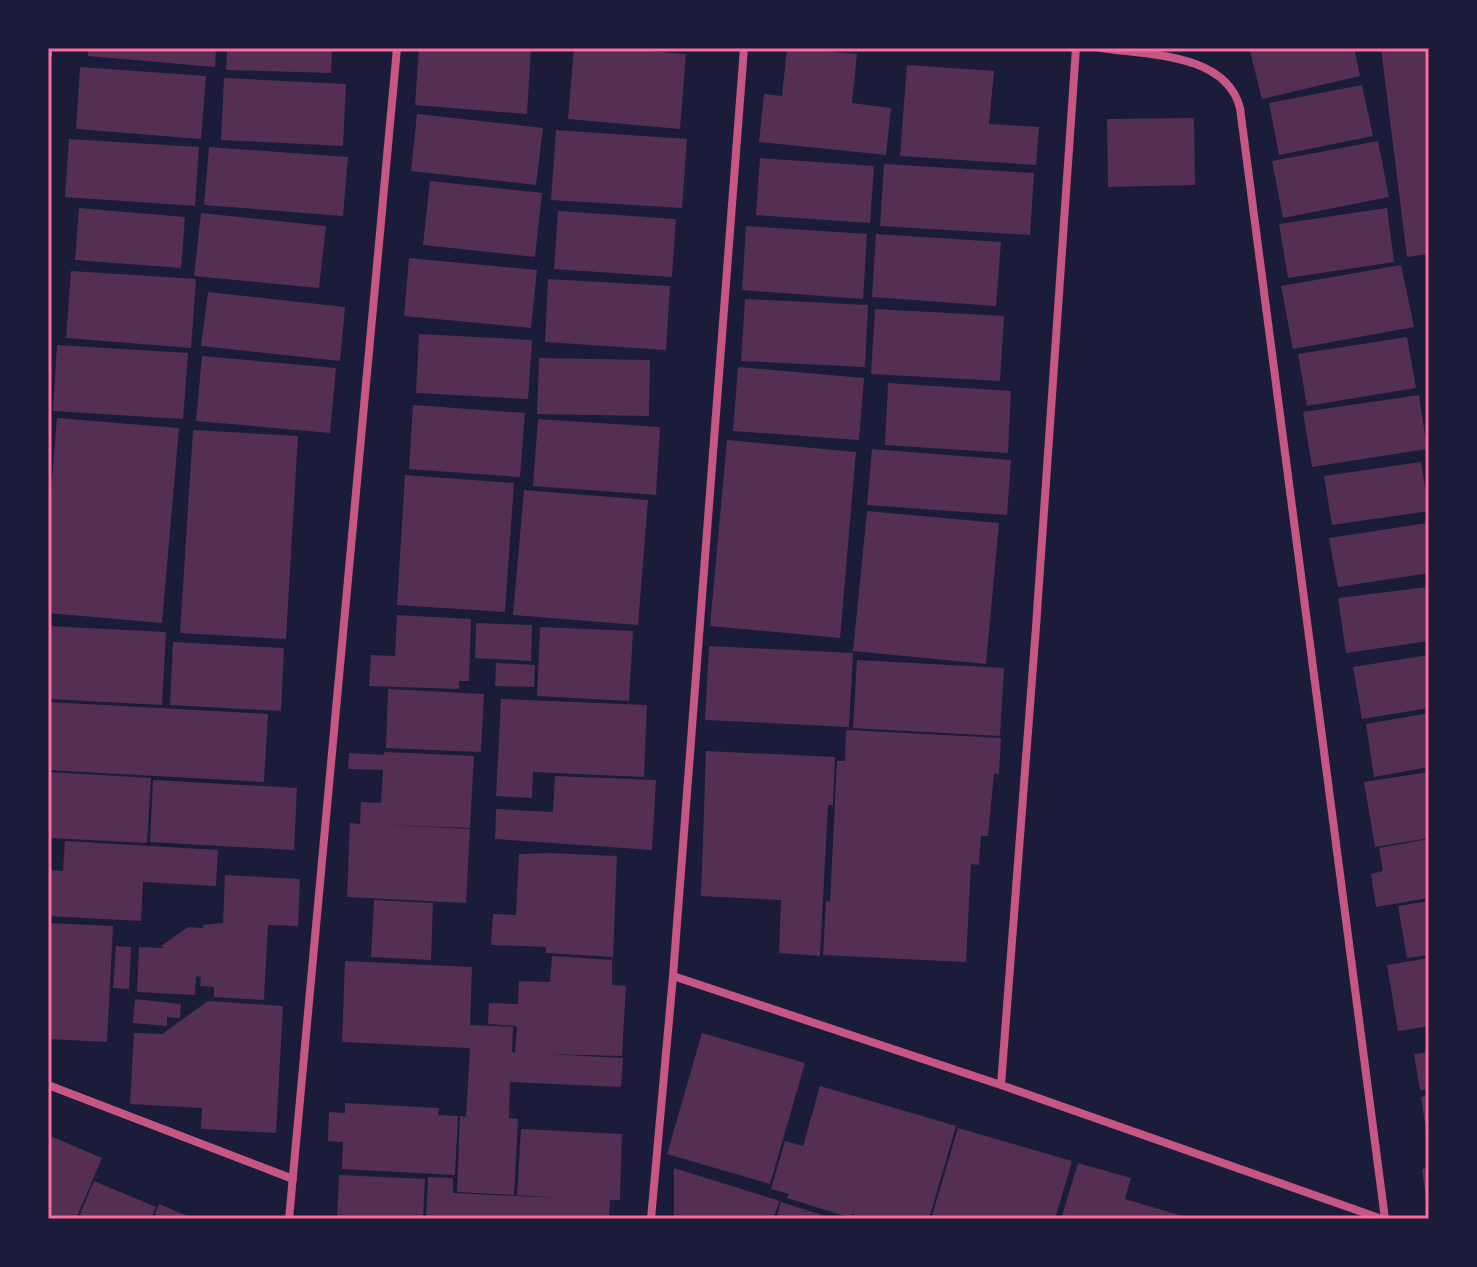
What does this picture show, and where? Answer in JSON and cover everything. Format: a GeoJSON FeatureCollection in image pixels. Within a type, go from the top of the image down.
{"type":"FeatureCollection","features":[{"type":"Feature","properties":{"kind":"street"},"geometry":{"type":"LineString","coordinates":[[48,48],[48,54]]}},
{"type":"Feature","properties":{"kind":"street"},"geometry":{"type":"LineString","coordinates":[[289,1219],[397,48]]}},
{"type":"Feature","properties":{"kind":"street"},"geometry":{"type":"LineString","coordinates":[[651,1219],[673,976],[744,48]]}},
{"type":"Feature","properties":{"kind":"street"},"geometry":{"type":"LineString","coordinates":[[1001,1085],[1038,611],[1076,48]]}},
{"type":"Feature","properties":{"kind":"street"},"geometry":{"type":"LineString","coordinates":[[673,976],[1001,1085],[1384,1219],[1240,108],[1230,86],[1206,68],[1178,60],[1101,48]]}},
{"type":"Feature","properties":{"kind":"street"},"geometry":{"type":"LineString","coordinates":[[48,1085],[293,1179]]}},
{"type":"Feature","properties":{"kind":"building"},"geometry":{"type":"Polygon","coordinates":[[[88,48],[216,48],[215,67],[88,56],[88,48]]]}},
{"type":"Feature","properties":{"kind":"building"},"geometry":{"type":"Polygon","coordinates":[[[227,48],[332,48],[331,73],[226,70],[227,48]]]}},
{"type":"Feature","properties":{"kind":"building"},"geometry":{"type":"Polygon","coordinates":[[[419,48],[531,48],[527,114],[415,105],[419,48]]]}},
{"type":"Feature","properties":{"kind":"building"},"geometry":{"type":"Polygon","coordinates":[[[574,48],[686,54],[680,129],[568,119],[574,48]]]}},
{"type":"Feature","properties":{"kind":"building"},"geometry":{"type":"Polygon","coordinates":[[[787,48],[857,54],[852,103],[891,108],[886,155],[759,142],[764,94],[782,96],[787,48]]]}},
{"type":"Feature","properties":{"kind":"building"},"geometry":{"type":"Polygon","coordinates":[[[1262,48],[1354,48],[1360,76],[1262,99],[1250,51],[1262,48]]]}},
{"type":"Feature","properties":{"kind":"building"},"geometry":{"type":"Polygon","coordinates":[[[1381,48],[1429,48],[1429,254],[1407,257],[1381,48]]]}},
{"type":"Feature","properties":{"kind":"building"},"geometry":{"type":"Polygon","coordinates":[[[907,65],[994,71],[989,124],[1039,127],[1036,165],[900,156],[907,65]]]}},
{"type":"Feature","properties":{"kind":"building"},"geometry":{"type":"Polygon","coordinates":[[[80,67],[206,76],[201,139],[76,129],[80,67]]]}},
{"type":"Feature","properties":{"kind":"building"},"geometry":{"type":"Polygon","coordinates":[[[224,78],[346,84],[343,146],[221,140],[224,78]]]}},
{"type":"Feature","properties":{"kind":"building"},"geometry":{"type":"Polygon","coordinates":[[[1362,85],[1373,136],[1279,155],[1269,103],[1362,85]]]}},
{"type":"Feature","properties":{"kind":"building"},"geometry":{"type":"Polygon","coordinates":[[[417,114],[543,128],[536,185],[411,171],[417,114]]]}},
{"type":"Feature","properties":{"kind":"building"},"geometry":{"type":"Polygon","coordinates":[[[1194,118],[1195,185],[1108,187],[1107,119],[1194,118]]]}},
{"type":"Feature","properties":{"kind":"building"},"geometry":{"type":"Polygon","coordinates":[[[556,130],[687,139],[682,208],[551,200],[556,130]]]}},
{"type":"Feature","properties":{"kind":"building"},"geometry":{"type":"Polygon","coordinates":[[[69,139],[199,147],[195,206],[65,197],[69,139]]]}},
{"type":"Feature","properties":{"kind":"building"},"geometry":{"type":"Polygon","coordinates":[[[1378,141],[1389,197],[1283,218],[1272,161],[1378,141]]]}},
{"type":"Feature","properties":{"kind":"building"},"geometry":{"type":"Polygon","coordinates":[[[209,147],[348,157],[343,216],[204,205],[209,147]]]}},
{"type":"Feature","properties":{"kind":"building"},"geometry":{"type":"Polygon","coordinates":[[[760,158],[874,166],[870,223],[756,215],[760,158]]]}},
{"type":"Feature","properties":{"kind":"building"},"geometry":{"type":"Polygon","coordinates":[[[884,164],[1034,173],[1030,235],[880,226],[884,164]]]}},
{"type":"Feature","properties":{"kind":"building"},"geometry":{"type":"Polygon","coordinates":[[[430,181],[542,193],[535,257],[423,245],[430,181]]]}},
{"type":"Feature","properties":{"kind":"building"},"geometry":{"type":"Polygon","coordinates":[[[79,208],[185,217],[181,268],[75,260],[79,208]]]}},
{"type":"Feature","properties":{"kind":"building"},"geometry":{"type":"Polygon","coordinates":[[[1387,208],[1394,262],[1288,278],[1279,224],[1387,208]]]}},
{"type":"Feature","properties":{"kind":"building"},"geometry":{"type":"Polygon","coordinates":[[[558,211],[676,219],[672,277],[554,269],[558,211]]]}},
{"type":"Feature","properties":{"kind":"building"},"geometry":{"type":"Polygon","coordinates":[[[201,213],[326,226],[319,288],[194,276],[201,213]]]}},
{"type":"Feature","properties":{"kind":"building"},"geometry":{"type":"Polygon","coordinates":[[[746,226],[867,234],[863,299],[742,290],[746,226]]]}},
{"type":"Feature","properties":{"kind":"building"},"geometry":{"type":"Polygon","coordinates":[[[876,234],[1001,242],[996,306],[872,297],[876,234]]]}},
{"type":"Feature","properties":{"kind":"building"},"geometry":{"type":"Polygon","coordinates":[[[409,258],[537,270],[531,328],[404,316],[409,258]]]}},
{"type":"Feature","properties":{"kind":"building"},"geometry":{"type":"Polygon","coordinates":[[[1401,265],[1414,327],[1293,349],[1281,286],[1401,265]]]}},
{"type":"Feature","properties":{"kind":"building"},"geometry":{"type":"Polygon","coordinates":[[[71,271],[196,279],[191,348],[66,338],[71,271]]]}},
{"type":"Feature","properties":{"kind":"building"},"geometry":{"type":"Polygon","coordinates":[[[548,279],[670,286],[666,350],[545,342],[548,279]]]}},
{"type":"Feature","properties":{"kind":"building"},"geometry":{"type":"Polygon","coordinates":[[[208,292],[345,307],[340,361],[201,346],[208,292]]]}},
{"type":"Feature","properties":{"kind":"building"},"geometry":{"type":"Polygon","coordinates":[[[745,299],[868,305],[865,367],[741,361],[745,299]]]}},
{"type":"Feature","properties":{"kind":"building"},"geometry":{"type":"Polygon","coordinates":[[[875,309],[1004,316],[1000,381],[871,374],[875,309]]]}},
{"type":"Feature","properties":{"kind":"building"},"geometry":{"type":"Polygon","coordinates":[[[419,334],[532,340],[528,399],[416,393],[419,334]]]}},
{"type":"Feature","properties":{"kind":"building"},"geometry":{"type":"Polygon","coordinates":[[[1407,337],[1416,388],[1307,406],[1298,354],[1407,337]]]}},
{"type":"Feature","properties":{"kind":"building"},"geometry":{"type":"Polygon","coordinates":[[[57,345],[188,353],[183,419],[53,411],[57,345]]]}},
{"type":"Feature","properties":{"kind":"building"},"geometry":{"type":"Polygon","coordinates":[[[202,356],[336,368],[330,433],[196,421],[202,356]]]}},
{"type":"Feature","properties":{"kind":"building"},"geometry":{"type":"Polygon","coordinates":[[[539,358],[650,360],[649,416],[537,414],[539,358]]]}},
{"type":"Feature","properties":{"kind":"building"},"geometry":{"type":"Polygon","coordinates":[[[738,367],[864,378],[859,440],[733,431],[738,367]]]}},
{"type":"Feature","properties":{"kind":"building"},"geometry":{"type":"Polygon","coordinates":[[[888,383],[1011,391],[1008,453],[885,445],[888,383]]]}},
{"type":"Feature","properties":{"kind":"building"},"geometry":{"type":"Polygon","coordinates":[[[1419,395],[1427,449],[1312,467],[1303,412],[1419,395]]]}},
{"type":"Feature","properties":{"kind":"building"},"geometry":{"type":"Polygon","coordinates":[[[413,405],[525,413],[520,477],[409,469],[413,405]]]}},
{"type":"Feature","properties":{"kind":"building"},"geometry":{"type":"Polygon","coordinates":[[[57,418],[179,428],[162,623],[48,613],[48,530],[57,418]]]}},
{"type":"Feature","properties":{"kind":"building"},"geometry":{"type":"Polygon","coordinates":[[[538,419],[660,427],[656,495],[533,486],[538,419]]]}},
{"type":"Feature","properties":{"kind":"building"},"geometry":{"type":"Polygon","coordinates":[[[193,430],[298,436],[286,639],[180,633],[193,430]]]}},
{"type":"Feature","properties":{"kind":"building"},"geometry":{"type":"Polygon","coordinates":[[[727,440],[856,452],[840,638],[710,626],[727,440]]]}},
{"type":"Feature","properties":{"kind":"building"},"geometry":{"type":"Polygon","coordinates":[[[872,449],[1011,460],[1007,515],[867,505],[872,449]]]}},
{"type":"Feature","properties":{"kind":"building"},"geometry":{"type":"Polygon","coordinates":[[[1421,462],[1429,511],[1332,525],[1324,476],[1421,462]]]}},
{"type":"Feature","properties":{"kind":"building"},"geometry":{"type":"Polygon","coordinates":[[[405,475],[514,483],[505,612],[397,605],[405,475]]]}},
{"type":"Feature","properties":{"kind":"building"},"geometry":{"type":"Polygon","coordinates":[[[524,490],[648,500],[638,625],[513,615],[524,490]]]}},
{"type":"Feature","properties":{"kind":"building"},"geometry":{"type":"Polygon","coordinates":[[[867,511],[999,523],[986,664],[853,651],[867,511]]]}},
{"type":"Feature","properties":{"kind":"building"},"geometry":{"type":"Polygon","coordinates":[[[1427,523],[1429,573],[1338,587],[1329,538],[1427,523]]]}},
{"type":"Feature","properties":{"kind":"building"},"geometry":{"type":"Polygon","coordinates":[[[1428,587],[1429,641],[1346,653],[1338,598],[1428,587]]]}},
{"type":"Feature","properties":{"kind":"building"},"geometry":{"type":"Polygon","coordinates":[[[397,615],[471,619],[469,681],[459,681],[459,689],[369,686],[371,655],[395,656],[397,615]]]}},
{"type":"Feature","properties":{"kind":"building"},"geometry":{"type":"Polygon","coordinates":[[[476,623],[532,625],[531,661],[475,658],[476,623]]]}},
{"type":"Feature","properties":{"kind":"building"},"geometry":{"type":"Polygon","coordinates":[[[48,626],[166,632],[162,705],[48,699],[48,626]]]}},
{"type":"Feature","properties":{"kind":"building"},"geometry":{"type":"Polygon","coordinates":[[[540,627],[633,631],[629,701],[537,696],[540,627]]]}},
{"type":"Feature","properties":{"kind":"building"},"geometry":{"type":"Polygon","coordinates":[[[173,642],[284,648],[281,711],[170,705],[173,642]]]}},
{"type":"Feature","properties":{"kind":"building"},"geometry":{"type":"Polygon","coordinates":[[[709,646],[853,653],[849,727],[705,720],[709,646]]]}},
{"type":"Feature","properties":{"kind":"building"},"geometry":{"type":"Polygon","coordinates":[[[1429,655],[1429,708],[1362,719],[1353,667],[1429,655]]]}},
{"type":"Feature","properties":{"kind":"building"},"geometry":{"type":"Polygon","coordinates":[[[857,660],[1004,668],[1000,736],[853,728],[857,660]]]}},
{"type":"Feature","properties":{"kind":"building"},"geometry":{"type":"Polygon","coordinates":[[[496,663],[535,665],[534,687],[495,686],[496,663]]]}},
{"type":"Feature","properties":{"kind":"building"},"geometry":{"type":"Polygon","coordinates":[[[388,689],[484,694],[481,752],[386,748],[388,689]]]}},
{"type":"Feature","properties":{"kind":"building"},"geometry":{"type":"Polygon","coordinates":[[[501,699],[647,705],[644,777],[533,772],[532,798],[496,796],[501,699]]]}},
{"type":"Feature","properties":{"kind":"building"},"geometry":{"type":"Polygon","coordinates":[[[48,702],[268,714],[264,782],[48,770],[48,702]]]}},
{"type":"Feature","properties":{"kind":"building"},"geometry":{"type":"Polygon","coordinates":[[[1429,713],[1429,767],[1374,777],[1366,724],[1429,713]]]}},
{"type":"Feature","properties":{"kind":"building"},"geometry":{"type":"Polygon","coordinates":[[[846,730],[1001,738],[999,774],[994,774],[988,836],[981,836],[979,865],[971,864],[966,962],[823,955],[826,901],[830,902],[837,761],[845,761],[846,730]]]}},
{"type":"Feature","properties":{"kind":"building"},"geometry":{"type":"Polygon","coordinates":[[[706,751],[835,757],[833,805],[828,805],[820,956],[779,953],[781,900],[701,896],[706,751]]]}},
{"type":"Feature","properties":{"kind":"building"},"geometry":{"type":"Polygon","coordinates":[[[384,752],[474,756],[470,828],[383,825],[470,829],[466,903],[347,897],[350,823],[360,824],[361,802],[381,803],[383,770],[348,769],[349,753],[384,755],[384,752]]]}},
{"type":"Feature","properties":{"kind":"building"},"geometry":{"type":"Polygon","coordinates":[[[48,772],[151,778],[147,843],[48,838],[48,772]]]}},
{"type":"Feature","properties":{"kind":"building"},"geometry":{"type":"Polygon","coordinates":[[[1429,772],[1429,838],[1375,847],[1364,782],[1429,772]]]}},
{"type":"Feature","properties":{"kind":"building"},"geometry":{"type":"Polygon","coordinates":[[[555,776],[656,780],[652,850],[495,839],[496,809],[553,812],[555,776]]]}},
{"type":"Feature","properties":{"kind":"building"},"geometry":{"type":"Polygon","coordinates":[[[153,780],[297,788],[294,850],[150,842],[153,780]]]}},
{"type":"Feature","properties":{"kind":"building"},"geometry":{"type":"Polygon","coordinates":[[[1429,839],[1429,898],[1376,907],[1371,874],[1383,871],[1379,848],[1429,839]]]}},
{"type":"Feature","properties":{"kind":"building"},"geometry":{"type":"Polygon","coordinates":[[[65,841],[218,850],[216,886],[143,882],[141,921],[48,916],[48,870],[63,871],[65,841]]]}},
{"type":"Feature","properties":{"kind":"building"},"geometry":{"type":"Polygon","coordinates":[[[519,854],[617,856],[613,957],[546,953],[546,947],[491,945],[493,914],[516,915],[519,854]]]}},
{"type":"Feature","properties":{"kind":"building"},"geometry":{"type":"Polygon","coordinates":[[[225,875],[300,879],[298,926],[268,925],[264,1000],[214,997],[214,987],[200,986],[201,977],[196,976],[195,995],[137,992],[139,947],[164,948],[161,946],[188,927],[203,928],[203,925],[223,923],[225,875]]]}},
{"type":"Feature","properties":{"kind":"building"},"geometry":{"type":"Polygon","coordinates":[[[374,900],[433,903],[431,960],[371,957],[374,900]]]}},
{"type":"Feature","properties":{"kind":"building"},"geometry":{"type":"Polygon","coordinates":[[[1429,901],[1429,955],[1407,958],[1398,906],[1429,901]]]}},
{"type":"Feature","properties":{"kind":"building"},"geometry":{"type":"Polygon","coordinates":[[[48,923],[113,926],[107,1042],[48,1039],[48,923]]]}},
{"type":"Feature","properties":{"kind":"building"},"geometry":{"type":"Polygon","coordinates":[[[116,946],[131,947],[129,989],[113,988],[116,946]]]}},
{"type":"Feature","properties":{"kind":"building"},"geometry":{"type":"Polygon","coordinates":[[[552,956],[612,960],[612,985],[626,986],[622,1056],[546,1054],[623,1058],[621,1087],[510,1082],[509,1118],[518,1119],[514,1195],[457,1192],[460,1116],[466,1117],[470,1048],[342,1042],[345,961],[472,967],[470,1025],[513,1027],[512,1052],[515,1053],[517,1026],[488,1024],[489,1003],[518,1004],[519,981],[550,982],[552,956]]]}},
{"type":"Feature","properties":{"kind":"building"},"geometry":{"type":"Polygon","coordinates":[[[1429,958],[1429,1026],[1398,1031],[1387,965],[1429,958]]]}},
{"type":"Feature","properties":{"kind":"building"},"geometry":{"type":"Polygon","coordinates":[[[135,999],[181,1004],[180,1018],[167,1017],[167,1026],[133,1023],[135,999]]]}},
{"type":"Feature","properties":{"kind":"building"},"geometry":{"type":"Polygon","coordinates":[[[208,1001],[283,1006],[276,1133],[201,1129],[202,1108],[130,1104],[134,1033],[162,1034],[208,1001]]]}},
{"type":"Feature","properties":{"kind":"building"},"geometry":{"type":"Polygon","coordinates":[[[702,1033],[805,1063],[770,1184],[667,1154],[702,1033]]]}},
{"type":"Feature","properties":{"kind":"building"},"geometry":{"type":"Polygon","coordinates":[[[1429,1052],[1429,1089],[1420,1090],[1414,1054],[1429,1052]]]}},
{"type":"Feature","properties":{"kind":"building"},"geometry":{"type":"Polygon","coordinates":[[[820,1086],[956,1126],[929,1219],[852,1219],[855,1209],[851,1218],[787,1198],[789,1194],[771,1189],[785,1141],[803,1146],[820,1086]]]}},
{"type":"Feature","properties":{"kind":"building"},"geometry":{"type":"Polygon","coordinates":[[[1429,1095],[1429,1137],[1427,1137],[1421,1097],[1429,1095]]]}},
{"type":"Feature","properties":{"kind":"building"},"geometry":{"type":"Polygon","coordinates":[[[345,1103],[439,1108],[438,1115],[458,1116],[455,1175],[342,1169],[343,1142],[328,1141],[329,1112],[345,1113],[345,1103]]]}},
{"type":"Feature","properties":{"kind":"building"},"geometry":{"type":"Polygon","coordinates":[[[958,1128],[1072,1161],[1055,1219],[931,1219],[958,1128]]]}},
{"type":"Feature","properties":{"kind":"building"},"geometry":{"type":"Polygon","coordinates":[[[521,1129],[622,1134],[620,1200],[610,1200],[609,1219],[426,1219],[428,1177],[453,1178],[453,1193],[560,1198],[517,1195],[521,1129]]]}},
{"type":"Feature","properties":{"kind":"building"},"geometry":{"type":"Polygon","coordinates":[[[48,1135],[102,1158],[76,1219],[48,1219],[48,1135]]]}},
{"type":"Feature","properties":{"kind":"building"},"geometry":{"type":"Polygon","coordinates":[[[1078,1163],[1131,1178],[1125,1199],[1193,1219],[1061,1219],[1078,1163]]]}},
{"type":"Feature","properties":{"kind":"building"},"geometry":{"type":"Polygon","coordinates":[[[674,1168],[780,1201],[773,1219],[674,1219],[674,1168]]]}},
{"type":"Feature","properties":{"kind":"building"},"geometry":{"type":"Polygon","coordinates":[[[1429,1168],[1429,1206],[1427,1206],[1422,1169],[1429,1168]]]}},
{"type":"Feature","properties":{"kind":"building"},"geometry":{"type":"Polygon","coordinates":[[[339,1175],[425,1179],[423,1219],[337,1219],[339,1175]]]}},
{"type":"Feature","properties":{"kind":"building"},"geometry":{"type":"Polygon","coordinates":[[[94,1181],[156,1207],[151,1219],[78,1219],[94,1181]]]}},
{"type":"Feature","properties":{"kind":"building"},"geometry":{"type":"Polygon","coordinates":[[[781,1202],[832,1218],[832,1219],[776,1219],[781,1202]]]}},
{"type":"Feature","properties":{"kind":"building"},"geometry":{"type":"Polygon","coordinates":[[[159,1204],[195,1219],[153,1219],[159,1204]]]}}]}
